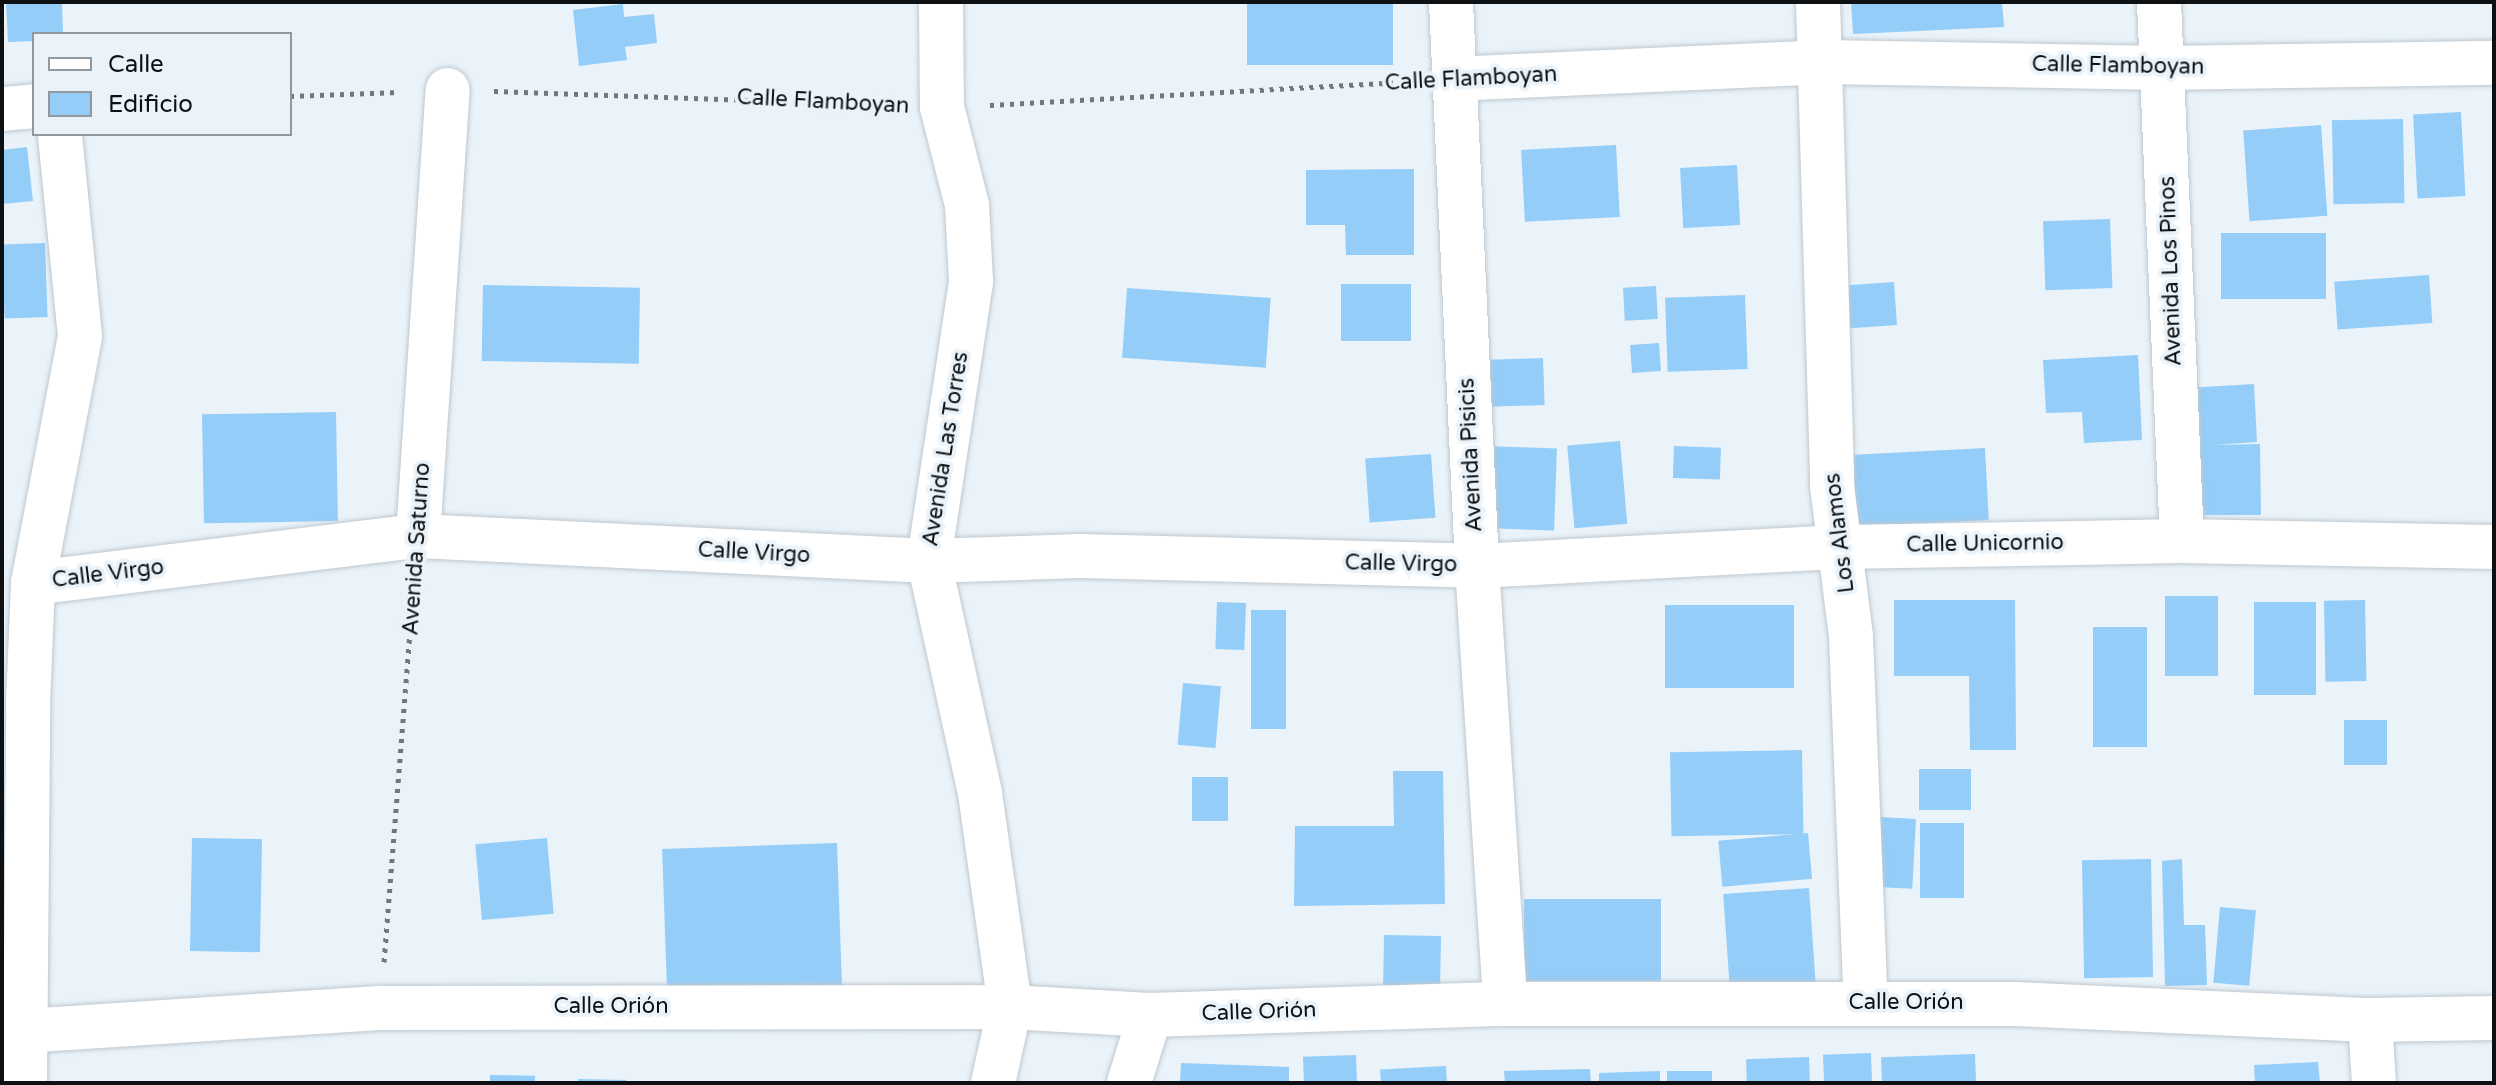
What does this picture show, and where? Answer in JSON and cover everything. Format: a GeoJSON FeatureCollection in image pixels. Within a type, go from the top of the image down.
{"type":"FeatureCollection","features":[{"type":"Feature","properties":{"kind":"street","name":"Avenida Las Torres"},"geometry":{"type":"LineString","coordinates":[[941,2],[942,107],[967,205],[971,282],[929,561],[980,793],[1010,1007],[993,1083]]}},
{"type":"Feature","properties":{"kind":"street","name":"Avenida Pisicis"},"geometry":{"type":"LineString","coordinates":[[1451,2],[1452,79],[1477,566],[1505,1004]]}},
{"type":"Feature","properties":{"kind":"street","name":"Los Alamos"},"geometry":{"type":"LineString","coordinates":[[1818,2],[1832,486],[1851,637],[1866,1003]]}},
{"type":"Feature","properties":{"kind":"street","name":"Avenida Los Pinos"},"geometry":{"type":"LineString","coordinates":[[2159,2],[2182,541]]}},
{"type":"Feature","properties":{"kind":"street","name":"Calle Flamboyan"},"geometry":{"type":"LineString","coordinates":[[1452,79],[1822,62],[2163,68],[2494,63]]}},
{"type":"Feature","properties":{"kind":"street","name":"Avenida Saturno"},"geometry":{"type":"LineString","coordinates":[[418,536],[448,90]]}},
{"type":"Feature","properties":{"kind":"street"},"geometry":{"type":"LineString","coordinates":[[2,109],[32,106]]}},
{"type":"Feature","properties":{"kind":"street"},"geometry":{"type":"LineString","coordinates":[[25,1083],[33,583],[80,336],[60,136]]}},
{"type":"Feature","properties":{"kind":"street","name":"Calle Virgo"},"geometry":{"type":"LineString","coordinates":[[33,583],[418,536],[929,561],[1079,556],[1477,566]]}},
{"type":"Feature","properties":{"kind":"street","name":"Calle Unicornio"},"geometry":{"type":"LineString","coordinates":[[1477,566],[1842,547],[2182,541],[2494,547]]}},
{"type":"Feature","properties":{"kind":"street","name":"Calle Orión"},"geometry":{"type":"LineString","coordinates":[[24,1031],[380,1008],[1010,1007],[1150,1015],[1505,1004],[1866,1003],[2015,1004],[2370,1020],[2494,1018]]}},
{"type":"Feature","properties":{"kind":"street"},"geometry":{"type":"LineString","coordinates":[[1129,1083],[1150,1015]]}},
{"type":"Feature","properties":{"kind":"street"},"geometry":{"type":"LineString","coordinates":[[2370,1020],[2374,1083]]}},
{"type":"Feature","properties":{"kind":"path","name":"Calle Flamboyan"},"geometry":{"type":"LineString","coordinates":[[292,96],[448,90],[690,95],[942,107],[1452,79]]}},
{"type":"Feature","properties":{"kind":"path","name":"Avenida Saturno"},"geometry":{"type":"LineString","coordinates":[[380,1008],[418,536]]}},
{"type":"Feature","properties":{"kind":"building"},"geometry":{"type":"Polygon","coordinates":[[[6,2],[62,2],[63,32],[32,32],[32,41],[8,42],[6,2]]]}},
{"type":"Feature","properties":{"kind":"building"},"geometry":{"type":"Polygon","coordinates":[[[1247,2],[1393,2],[1393,65],[1247,65],[1247,2]]]}},
{"type":"Feature","properties":{"kind":"building"},"geometry":{"type":"Polygon","coordinates":[[[1851,2],[2002,2],[2004,27],[1853,34],[1851,2]]]}},
{"type":"Feature","properties":{"kind":"building"},"geometry":{"type":"Polygon","coordinates":[[[623,4],[624,17],[654,14],[657,43],[625,47],[627,60],[579,66],[573,10],[623,4]]]}},
{"type":"Feature","properties":{"kind":"building"},"geometry":{"type":"Polygon","coordinates":[[[2461,112],[2465,196],[2417,198],[2413,115],[2461,112]]]}},
{"type":"Feature","properties":{"kind":"building"},"geometry":{"type":"Polygon","coordinates":[[[2403,119],[2404,203],[2333,204],[2332,120],[2403,119]]]}},
{"type":"Feature","properties":{"kind":"building"},"geometry":{"type":"Polygon","coordinates":[[[2321,125],[2327,216],[2250,221],[2243,130],[2321,125]]]}},
{"type":"Feature","properties":{"kind":"building"},"geometry":{"type":"Polygon","coordinates":[[[1616,145],[1620,217],[1525,222],[1521,150],[1616,145]]]}},
{"type":"Feature","properties":{"kind":"building"},"geometry":{"type":"Polygon","coordinates":[[[27,147],[33,201],[2,204],[2,150],[27,147]]]}},
{"type":"Feature","properties":{"kind":"building"},"geometry":{"type":"Polygon","coordinates":[[[1737,165],[1740,225],[1683,228],[1680,168],[1737,165]]]}},
{"type":"Feature","properties":{"kind":"building"},"geometry":{"type":"Polygon","coordinates":[[[1414,169],[1414,255],[1346,255],[1345,225],[1306,225],[1306,170],[1414,169]]]}},
{"type":"Feature","properties":{"kind":"building"},"geometry":{"type":"Polygon","coordinates":[[[2110,219],[2112,288],[2045,290],[2043,221],[2110,219]]]}},
{"type":"Feature","properties":{"kind":"building"},"geometry":{"type":"Polygon","coordinates":[[[2221,233],[2326,233],[2326,299],[2221,299],[2221,233]]]}},
{"type":"Feature","properties":{"kind":"building"},"geometry":{"type":"Polygon","coordinates":[[[45,243],[48,317],[5,318],[2,245],[45,243]]]}},
{"type":"Feature","properties":{"kind":"building"},"geometry":{"type":"Polygon","coordinates":[[[2429,275],[2432,323],[2338,330],[2334,282],[2429,275]]]}},
{"type":"Feature","properties":{"kind":"building"},"geometry":{"type":"Polygon","coordinates":[[[1894,282],[1897,325],[1843,329],[1840,286],[1894,282]]]}},
{"type":"Feature","properties":{"kind":"building"},"geometry":{"type":"Polygon","coordinates":[[[1341,284],[1411,284],[1411,341],[1341,341],[1341,284]]]}},
{"type":"Feature","properties":{"kind":"building"},"geometry":{"type":"Polygon","coordinates":[[[483,285],[640,288],[639,364],[482,361],[483,285]]]}},
{"type":"Feature","properties":{"kind":"building"},"geometry":{"type":"Polygon","coordinates":[[[1656,286],[1658,319],[1625,321],[1623,288],[1656,286]]]}},
{"type":"Feature","properties":{"kind":"building"},"geometry":{"type":"Polygon","coordinates":[[[1127,288],[1271,298],[1266,368],[1122,358],[1127,288]]]}},
{"type":"Feature","properties":{"kind":"building"},"geometry":{"type":"Polygon","coordinates":[[[1745,295],[1748,369],[1668,372],[1665,298],[1745,295]]]}},
{"type":"Feature","properties":{"kind":"building"},"geometry":{"type":"Polygon","coordinates":[[[1659,343],[1661,371],[1632,373],[1630,345],[1659,343]]]}},
{"type":"Feature","properties":{"kind":"building"},"geometry":{"type":"Polygon","coordinates":[[[2138,355],[2142,440],[2084,443],[2082,412],[2046,413],[2043,360],[2138,355]]]}},
{"type":"Feature","properties":{"kind":"building"},"geometry":{"type":"Polygon","coordinates":[[[1543,358],[1545,405],[1492,407],[1490,360],[1543,358]]]}},
{"type":"Feature","properties":{"kind":"building"},"geometry":{"type":"Polygon","coordinates":[[[2254,384],[2257,442],[2213,445],[2260,444],[2261,515],[2190,515],[2186,388],[2254,384]]]}},
{"type":"Feature","properties":{"kind":"building"},"geometry":{"type":"Polygon","coordinates":[[[336,412],[338,521],[204,523],[202,414],[336,412]]]}},
{"type":"Feature","properties":{"kind":"building"},"geometry":{"type":"Polygon","coordinates":[[[1620,441],[1627,524],[1574,528],[1567,446],[1620,441]]]}},
{"type":"Feature","properties":{"kind":"building"},"geometry":{"type":"Polygon","coordinates":[[[1485,446],[1557,449],[1554,530],[1482,528],[1485,446]]]}},
{"type":"Feature","properties":{"kind":"building"},"geometry":{"type":"Polygon","coordinates":[[[1674,446],[1721,448],[1720,480],[1673,478],[1674,446]]]}},
{"type":"Feature","properties":{"kind":"building"},"geometry":{"type":"Polygon","coordinates":[[[1985,448],[1989,520],[1844,527],[1840,456],[1985,448]]]}},
{"type":"Feature","properties":{"kind":"building"},"geometry":{"type":"Polygon","coordinates":[[[1431,454],[1435,518],[1370,522],[1365,459],[1431,454]]]}},
{"type":"Feature","properties":{"kind":"building"},"geometry":{"type":"Polygon","coordinates":[[[2165,596],[2218,596],[2218,676],[2165,676],[2165,596]]]}},
{"type":"Feature","properties":{"kind":"building"},"geometry":{"type":"Polygon","coordinates":[[[1894,600],[2015,600],[2016,750],[1970,750],[1969,676],[1894,676],[1894,600]]]}},
{"type":"Feature","properties":{"kind":"building"},"geometry":{"type":"Polygon","coordinates":[[[2365,600],[2366,681],[2325,682],[2324,601],[2365,600]]]}},
{"type":"Feature","properties":{"kind":"building"},"geometry":{"type":"Polygon","coordinates":[[[1217,602],[1246,603],[1244,650],[1215,649],[1217,602]]]}},
{"type":"Feature","properties":{"kind":"building"},"geometry":{"type":"Polygon","coordinates":[[[2254,602],[2316,602],[2316,695],[2254,695],[2254,602]]]}},
{"type":"Feature","properties":{"kind":"building"},"geometry":{"type":"Polygon","coordinates":[[[1665,605],[1794,605],[1794,688],[1665,688],[1665,605]]]}},
{"type":"Feature","properties":{"kind":"building"},"geometry":{"type":"Polygon","coordinates":[[[1251,610],[1286,610],[1286,729],[1251,729],[1251,610]]]}},
{"type":"Feature","properties":{"kind":"building"},"geometry":{"type":"Polygon","coordinates":[[[2093,627],[2147,627],[2147,747],[2093,747],[2093,627]]]}},
{"type":"Feature","properties":{"kind":"building"},"geometry":{"type":"Polygon","coordinates":[[[1183,683],[1221,686],[1215,748],[1178,745],[1183,683]]]}},
{"type":"Feature","properties":{"kind":"building"},"geometry":{"type":"Polygon","coordinates":[[[2344,720],[2387,720],[2387,765],[2344,765],[2344,720]]]}},
{"type":"Feature","properties":{"kind":"building"},"geometry":{"type":"Polygon","coordinates":[[[1802,750],[1803,834],[1671,836],[1670,752],[1802,750]]]}},
{"type":"Feature","properties":{"kind":"building"},"geometry":{"type":"Polygon","coordinates":[[[1919,769],[1971,769],[1971,810],[1919,810],[1919,769]]]}},
{"type":"Feature","properties":{"kind":"building"},"geometry":{"type":"Polygon","coordinates":[[[1393,771],[1443,771],[1445,904],[1294,906],[1295,826],[1394,826],[1393,771]]]}},
{"type":"Feature","properties":{"kind":"building"},"geometry":{"type":"Polygon","coordinates":[[[1192,777],[1228,777],[1228,821],[1192,821],[1192,777]]]}},
{"type":"Feature","properties":{"kind":"building"},"geometry":{"type":"Polygon","coordinates":[[[1880,817],[1916,819],[1912,889],[1876,887],[1880,817]]]}},
{"type":"Feature","properties":{"kind":"building"},"geometry":{"type":"Polygon","coordinates":[[[1920,823],[1964,823],[1964,898],[1920,898],[1920,823]]]}},
{"type":"Feature","properties":{"kind":"building"},"geometry":{"type":"Polygon","coordinates":[[[1808,833],[1812,879],[1722,887],[1718,841],[1808,833]]]}},
{"type":"Feature","properties":{"kind":"building"},"geometry":{"type":"Polygon","coordinates":[[[192,838],[262,839],[260,952],[190,951],[192,838]]]}},
{"type":"Feature","properties":{"kind":"building"},"geometry":{"type":"Polygon","coordinates":[[[547,838],[554,914],[482,920],[475,844],[547,838]]]}},
{"type":"Feature","properties":{"kind":"building"},"geometry":{"type":"Polygon","coordinates":[[[837,843],[842,987],[667,993],[662,849],[837,843]]]}},
{"type":"Feature","properties":{"kind":"building"},"geometry":{"type":"Polygon","coordinates":[[[2151,859],[2153,977],[2084,978],[2082,860],[2151,859]]]}},
{"type":"Feature","properties":{"kind":"building"},"geometry":{"type":"Polygon","coordinates":[[[2182,859],[2184,925],[2205,925],[2207,985],[2165,986],[2162,861],[2182,859]]]}},
{"type":"Feature","properties":{"kind":"building"},"geometry":{"type":"Polygon","coordinates":[[[1809,888],[1816,985],[1730,991],[1723,894],[1809,888]]]}},
{"type":"Feature","properties":{"kind":"building"},"geometry":{"type":"Polygon","coordinates":[[[1524,899],[1661,899],[1661,981],[1524,981],[1524,899]]]}},
{"type":"Feature","properties":{"kind":"building"},"geometry":{"type":"Polygon","coordinates":[[[2220,907],[2256,910],[2249,986],[2213,983],[2220,907]]]}},
{"type":"Feature","properties":{"kind":"building"},"geometry":{"type":"Polygon","coordinates":[[[1384,935],[1441,936],[1440,992],[1383,991],[1384,935]]]}},
{"type":"Feature","properties":{"kind":"building"},"geometry":{"type":"Polygon","coordinates":[[[1871,1053],[1872,1083],[1824,1083],[1823,1055],[1871,1053]]]}},
{"type":"Feature","properties":{"kind":"building"},"geometry":{"type":"Polygon","coordinates":[[[1975,1054],[1976,1083],[1882,1083],[1881,1057],[1975,1054]]]}},
{"type":"Feature","properties":{"kind":"building"},"geometry":{"type":"Polygon","coordinates":[[[1356,1055],[1357,1083],[1304,1083],[1303,1057],[1356,1055]]]}},
{"type":"Feature","properties":{"kind":"building"},"geometry":{"type":"Polygon","coordinates":[[[1809,1057],[1810,1083],[1747,1083],[1746,1059],[1809,1057]]]}},
{"type":"Feature","properties":{"kind":"building"},"geometry":{"type":"Polygon","coordinates":[[[2318,1062],[2320,1083],[2255,1083],[2254,1065],[2318,1062]]]}},
{"type":"Feature","properties":{"kind":"building"},"geometry":{"type":"Polygon","coordinates":[[[1181,1063],[1289,1067],[1289,1083],[1180,1083],[1181,1063]]]}},
{"type":"Feature","properties":{"kind":"building"},"geometry":{"type":"Polygon","coordinates":[[[1446,1066],[1447,1083],[1381,1083],[1380,1069],[1446,1066]]]}},
{"type":"Feature","properties":{"kind":"building"},"geometry":{"type":"Polygon","coordinates":[[[1590,1069],[1591,1083],[1505,1083],[1504,1071],[1590,1069]]]}},
{"type":"Feature","properties":{"kind":"building"},"geometry":{"type":"Polygon","coordinates":[[[1660,1071],[1660,1083],[1599,1083],[1599,1073],[1660,1071]]]}},
{"type":"Feature","properties":{"kind":"building"},"geometry":{"type":"Polygon","coordinates":[[[1667,1071],[1712,1071],[1712,1083],[1667,1083],[1667,1071]]]}},
{"type":"Feature","properties":{"kind":"building"},"geometry":{"type":"Polygon","coordinates":[[[490,1075],[535,1076],[535,1083],[490,1083],[490,1075]]]}},
{"type":"Feature","properties":{"kind":"building"},"geometry":{"type":"Polygon","coordinates":[[[578,1079],[626,1080],[626,1083],[578,1083],[578,1079]]]}}]}
